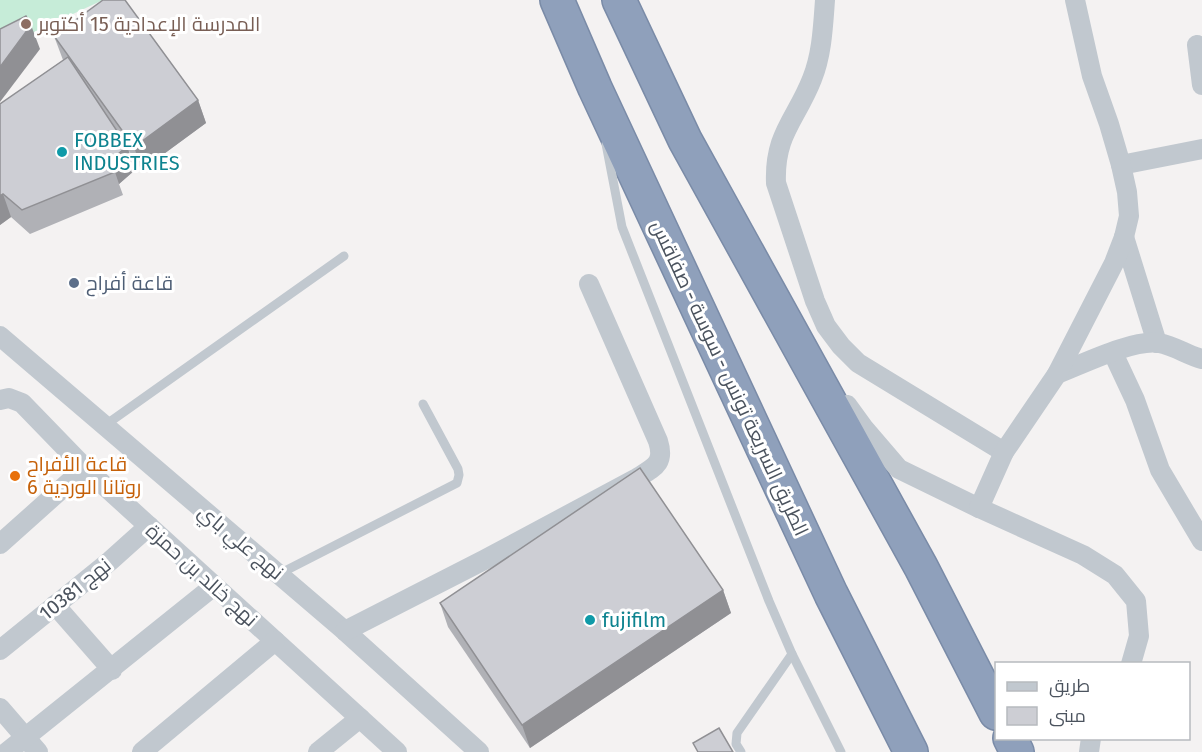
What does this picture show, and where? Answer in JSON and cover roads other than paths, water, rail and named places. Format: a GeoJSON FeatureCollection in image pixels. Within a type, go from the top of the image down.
{"type":"FeatureCollection","features":[{"type":"Feature","properties":{"kind":"highway","name":"الطريق السريعة تونس - سوسة - صفاقس"},"geometry":{"type":"LineString","coordinates":[[557,0],[595,88],[831,594],[910,752]]}},
{"type":"Feature","properties":{"kind":"highway"},"geometry":{"type":"LineString","coordinates":[[619,0],[685,140],[921,567],[995,711]]}},
{"type":"Feature","properties":{"kind":"street"},"geometry":{"type":"LineString","coordinates":[[825,0],[818,62],[811,81],[784,133],[775,166],[776,183],[815,301],[826,326],[858,363],[1004,452]]}},
{"type":"Feature","properties":{"kind":"street"},"geometry":{"type":"LineString","coordinates":[[979,508],[1004,452],[1057,374],[1113,263],[1124,237],[1129,216],[1127,192],[1092,76],[1075,0]]}},
{"type":"Feature","properties":{"kind":"street"},"geometry":{"type":"LineString","coordinates":[[1197,45],[1202,85]]}},
{"type":"Feature","properties":{"kind":"street"},"geometry":{"type":"LineString","coordinates":[[1120,165],[1202,149]]}},
{"type":"Feature","properties":{"kind":"street"},"geometry":{"type":"LineString","coordinates":[[1124,237],[1157,343]]}},
{"type":"Feature","properties":{"kind":"street"},"geometry":{"type":"LineString","coordinates":[[345,631],[637,478],[660,460],[662,450],[589,284]]}},
{"type":"Feature","properties":{"kind":"street"},"geometry":{"type":"LineString","coordinates":[[782,315],[863,427],[899,468],[979,508],[1083,555],[1115,575],[1136,601],[1139,636],[1131,662]]}},
{"type":"Feature","properties":{"kind":"street","name":"نهج علي باي"},"geometry":{"type":"LineString","coordinates":[[0,336],[345,631],[479,752]]}},
{"type":"Feature","properties":{"kind":"street"},"geometry":{"type":"LineString","coordinates":[[1057,374],[1140,343],[1157,343],[1176,347],[1202,359]]}},
{"type":"Feature","properties":{"kind":"street"},"geometry":{"type":"LineString","coordinates":[[1113,353],[1135,400],[1160,470],[1202,541]]}},
{"type":"Feature","properties":{"kind":"street","name":"نهج خالد بن حمزة"},"geometry":{"type":"LineString","coordinates":[[4,399],[22,403],[85,468],[396,752]]}},
{"type":"Feature","properties":{"kind":"street"},"geometry":{"type":"LineString","coordinates":[[0,543],[85,468]]}},
{"type":"Feature","properties":{"kind":"street","name":"نهج 10381"},"geometry":{"type":"LineString","coordinates":[[0,650],[110,561],[149,526]]}},
{"type":"Feature","properties":{"kind":"street"},"geometry":{"type":"LineString","coordinates":[[7,752],[32,744],[112,670],[214,586]]}},
{"type":"Feature","properties":{"kind":"street"},"geometry":{"type":"LineString","coordinates":[[55,605],[112,670]]}},
{"type":"Feature","properties":{"kind":"street"},"geometry":{"type":"LineString","coordinates":[[142,752],[275,641]]}},
{"type":"Feature","properties":{"kind":"street"},"geometry":{"type":"LineString","coordinates":[[0,708],[32,744]]}},
{"type":"Feature","properties":{"kind":"street"},"geometry":{"type":"LineString","coordinates":[[318,752],[360,718]]}},
{"type":"Feature","properties":{"kind":"lane"},"geometry":{"type":"LineString","coordinates":[[595,88],[622,227],[769,601],[792,654],[841,752]]}},
{"type":"Feature","properties":{"kind":"lane"},"geometry":{"type":"LineString","coordinates":[[104,426],[344,256]]}},
{"type":"Feature","properties":{"kind":"lane"},"geometry":{"type":"LineString","coordinates":[[279,574],[456,483],[459,475],[458,469],[423,405]]}},
{"type":"Feature","properties":{"kind":"lane"},"geometry":{"type":"LineString","coordinates":[[741,752],[736,744],[736,733],[792,654]]}},
{"type":"Feature","properties":{"kind":"place","name":"المدرسة الإعدادية 15 أكتوبر"},"geometry":{"type":"Point","coordinates":[26,24]}},
{"type":"Feature","properties":{"kind":"place","name":"FOBBEX INDUSTRIES"},"geometry":{"type":"Point","coordinates":[62,152]}},
{"type":"Feature","properties":{"kind":"place","name":"قاعة أفراح"},"geometry":{"type":"Point","coordinates":[74,283]}},
{"type":"Feature","properties":{"kind":"place","name":"قاعة الأفراح روتانا الوردية 6"},"geometry":{"type":"Point","coordinates":[15,476]}},
{"type":"Feature","properties":{"kind":"place","name":"fujifilm"},"geometry":{"type":"Point","coordinates":[590,620]}}]}
